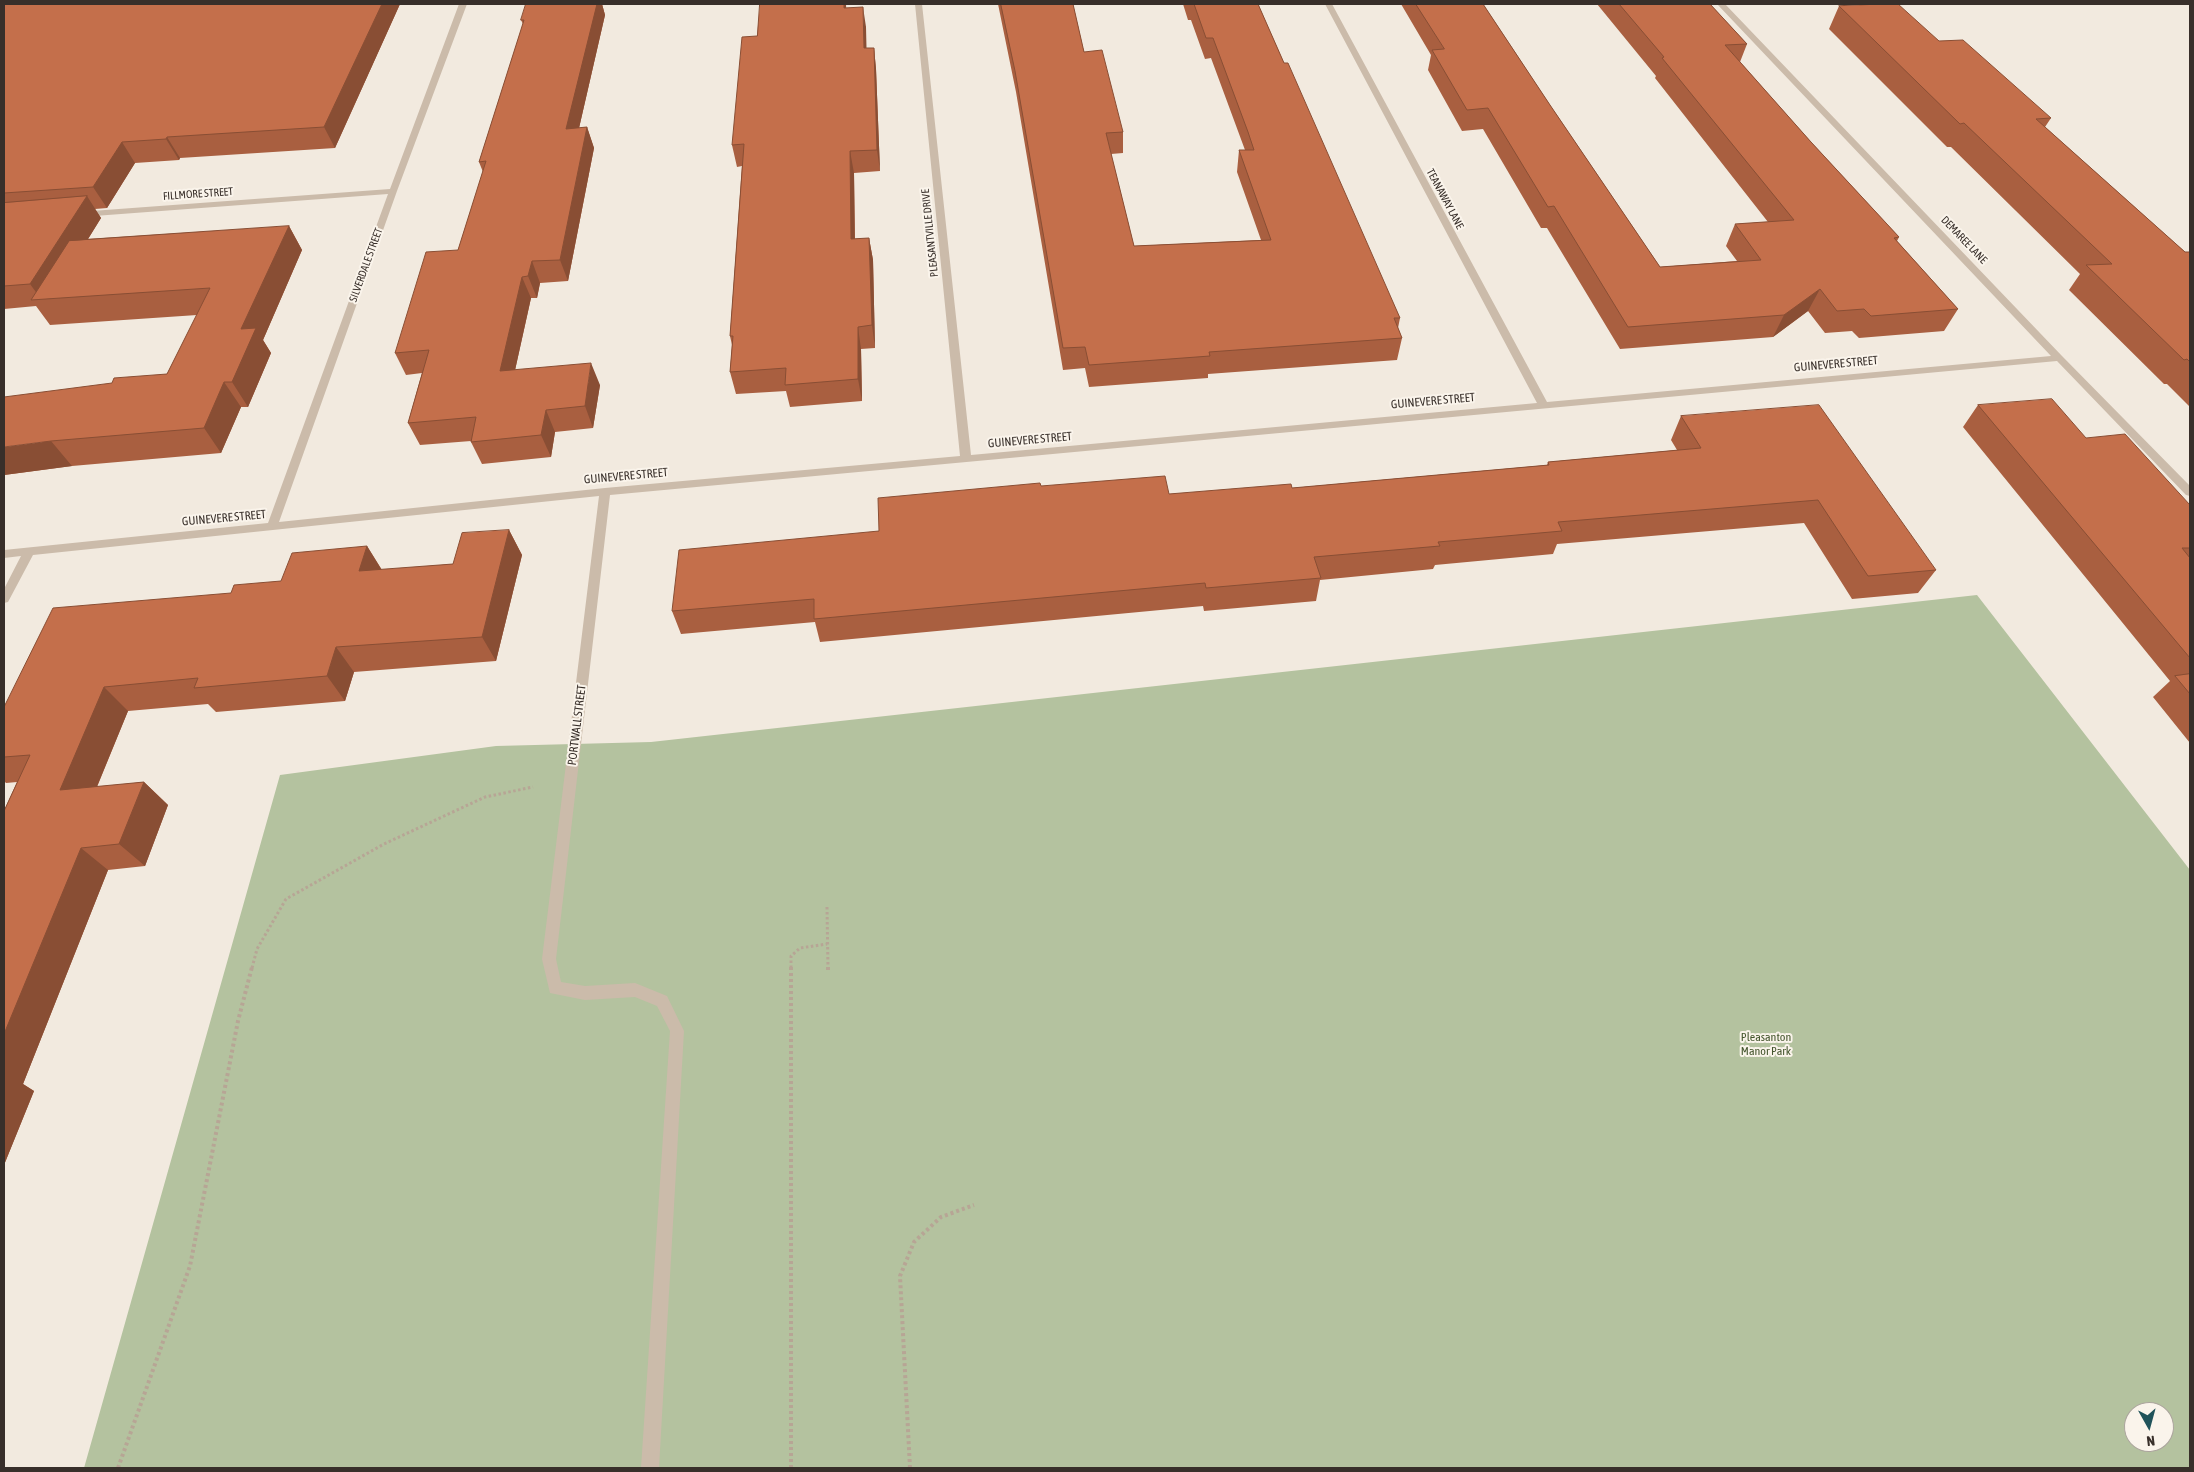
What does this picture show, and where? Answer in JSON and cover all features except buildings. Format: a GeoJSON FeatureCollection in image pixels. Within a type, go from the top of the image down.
{"type":"FeatureCollection","features":[{"type":"Feature","properties":{"kind":"street","name":"SILVERDALE STREET"},"geometry":{"type":"LineString","coordinates":[[272,527],[393,191],[463,4]]}},
{"type":"Feature","properties":{"kind":"street","name":"PLEASANTVILLE DRIVE"},"geometry":{"type":"LineString","coordinates":[[918,4],[966,460]]}},
{"type":"Feature","properties":{"kind":"street","name":"TEANAWAY LANE"},"geometry":{"type":"LineString","coordinates":[[1328,4],[1543,404]]}},
{"type":"Feature","properties":{"kind":"street","name":"DEMAREE LANE"},"geometry":{"type":"LineString","coordinates":[[1721,4],[2059,358],[2190,492]]}},
{"type":"Feature","properties":{"kind":"street","name":"FILLMORE STREET"},"geometry":{"type":"LineString","coordinates":[[72,215],[393,191]]}},
{"type":"Feature","properties":{"kind":"street","name":"GUINEVERE STREET"},"geometry":{"type":"LineString","coordinates":[[4,554],[605,492],[966,460],[1543,404],[2059,358]]}},
{"type":"Feature","properties":{"kind":"street","name":"PORTWALL STREET"},"geometry":{"type":"LineString","coordinates":[[605,492],[549,959],[555,988],[585,993],[635,990],[662,1001],[677,1031],[650,1468]]}},
{"type":"Feature","properties":{"kind":"street"},"geometry":{"type":"LineString","coordinates":[[4,600],[30,550]]}},
{"type":"Feature","properties":{"kind":"path"},"geometry":{"type":"LineString","coordinates":[[118,1468],[190,1266],[238,1021],[257,949],[286,899],[384,844],[485,797],[570,780]]}},
{"type":"Feature","properties":{"kind":"path"},"geometry":{"type":"LineString","coordinates":[[827,907],[828,971]]}},
{"type":"Feature","properties":{"kind":"path"},"geometry":{"type":"LineString","coordinates":[[791,1468],[791,956],[800,948],[827,944]]}},
{"type":"Feature","properties":{"kind":"path"},"geometry":{"type":"LineString","coordinates":[[910,1468],[900,1276],[914,1242],[941,1217],[974,1205]]}},
{"type":"Feature","properties":{"kind":"green space","name":"Pleasanton Manor Park"},"geometry":{"type":"Polygon","coordinates":[[[1977,595],[2190,870],[2190,1468],[84,1468],[280,775],[496,746],[651,742],[1977,595]]]}}]}
